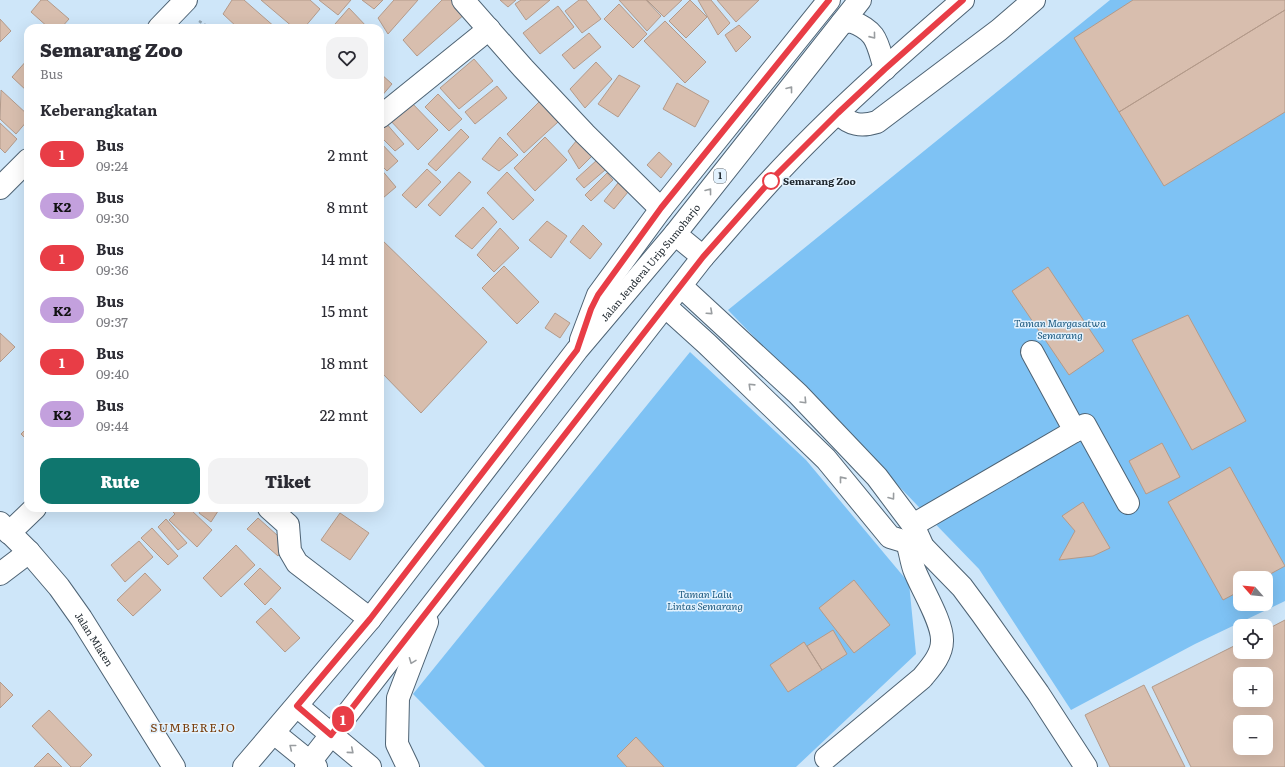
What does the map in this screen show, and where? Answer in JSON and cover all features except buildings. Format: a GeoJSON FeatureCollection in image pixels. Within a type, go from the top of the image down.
{"type":"FeatureCollection","features":[{"type":"Feature","properties":{"kind":"main road"},"geometry":{"type":"LineString","coordinates":[[163,24],[186,0]]}},
{"type":"Feature","properties":{"kind":"main road"},"geometry":{"type":"LineString","coordinates":[[463,0],[523,68],[585,134],[661,208]]}},
{"type":"Feature","properties":{"kind":"main road"},"geometry":{"type":"LineString","coordinates":[[577,350],[591,309],[598,295],[661,208],[829,0]]}},
{"type":"Feature","properties":{"kind":"main road","name":"Jalan Jenderal Urip Sumoharjo"},"geometry":{"type":"LineString","coordinates":[[244,767],[370,619],[577,350],[674,234],[860,0]]}},
{"type":"Feature","properties":{"kind":"main road"},"geometry":{"type":"LineString","coordinates":[[274,733],[311,765],[331,735],[436,598],[703,257],[772,179],[838,113],[963,0]]}},
{"type":"Feature","properties":{"kind":"main road"},"geometry":{"type":"LineString","coordinates":[[838,113],[853,124],[866,125],[877,122],[999,30],[1034,0]]}},
{"type":"Feature","properties":{"kind":"main road"},"geometry":{"type":"LineString","coordinates":[[842,23],[850,21],[870,31],[876,39],[885,69]]}},
{"type":"Feature","properties":{"kind":"main road"},"geometry":{"type":"LineString","coordinates":[[384,115],[490,30]]}},
{"type":"Feature","properties":{"kind":"main road"},"geometry":{"type":"LineString","coordinates":[[0,188],[24,164]]}},
{"type":"Feature","properties":{"kind":"main road"},"geometry":{"type":"LineString","coordinates":[[674,234],[703,257]]}},
{"type":"Feature","properties":{"kind":"main road"},"geometry":{"type":"LineString","coordinates":[[681,286],[798,394],[877,477],[914,538],[962,587],[1038,693],[1086,767]]}},
{"type":"Feature","properties":{"kind":"main road"},"geometry":{"type":"LineString","coordinates":[[665,306],[707,344],[826,460],[890,537],[914,538],[1085,425],[1128,503]]}},
{"type":"Feature","properties":{"kind":"main road"},"geometry":{"type":"LineString","coordinates":[[1032,352],[1075,431]]}},
{"type":"Feature","properties":{"kind":"main road"},"geometry":{"type":"LineString","coordinates":[[5,528],[29,512]]}},
{"type":"Feature","properties":{"kind":"main road"},"geometry":{"type":"LineString","coordinates":[[273,512],[288,525],[290,551],[297,563],[370,619]]}},
{"type":"Feature","properties":{"kind":"main road","name":"Jalan Mlaten"},"geometry":{"type":"LineString","coordinates":[[5,528],[29,552],[59,587],[81,618],[174,767]]}},
{"type":"Feature","properties":{"kind":"main road"},"geometry":{"type":"LineString","coordinates":[[826,758],[922,678],[933,665],[939,653],[942,641],[941,630],[914,568],[914,538]]}},
{"type":"Feature","properties":{"kind":"main road"},"geometry":{"type":"LineString","coordinates":[[0,574],[29,552]]}},
{"type":"Feature","properties":{"kind":"main road"},"geometry":{"type":"LineString","coordinates":[[408,767],[397,744],[398,698],[436,598]]}},
{"type":"Feature","properties":{"kind":"main road"},"geometry":{"type":"LineString","coordinates":[[297,706],[370,767]]}},
{"type":"Feature","properties":{"kind":"green space","name":"Taman Margasatwa Semarang"},"geometry":{"type":"Polygon","coordinates":[[[1110,0],[1285,0],[1285,601],[1273,607],[1273,571],[1233,571],[1233,611],[1264,611],[1247,619],[1233,619],[1233,626],[1195,644],[1071,710],[979,569],[728,310],[1110,0]]]}},
{"type":"Feature","properties":{"kind":"green space","name":"Taman Lalu Lintas Semarang"},"geometry":{"type":"Polygon","coordinates":[[[690,352],[806,460],[909,583],[916,654],[796,767],[485,767],[413,694],[690,352]]]}},
{"type":"Feature","properties":{"kind":"bus line","name":"1"},"geometry":{"type":"LineString","coordinates":[[829,0],[661,208],[598,295],[591,309],[577,350],[370,619],[297,706],[331,735],[436,598],[703,257],[772,179],[838,113],[963,0]]}},
{"type":"Feature","properties":{"kind":"place","name":"Semarang Zoo"},"geometry":{"type":"Point","coordinates":[771,181]}},
{"type":"Feature","properties":{"kind":"district","name":"SUMBEREJO"},"geometry":{"type":"Point","coordinates":[193,728]}}]}
